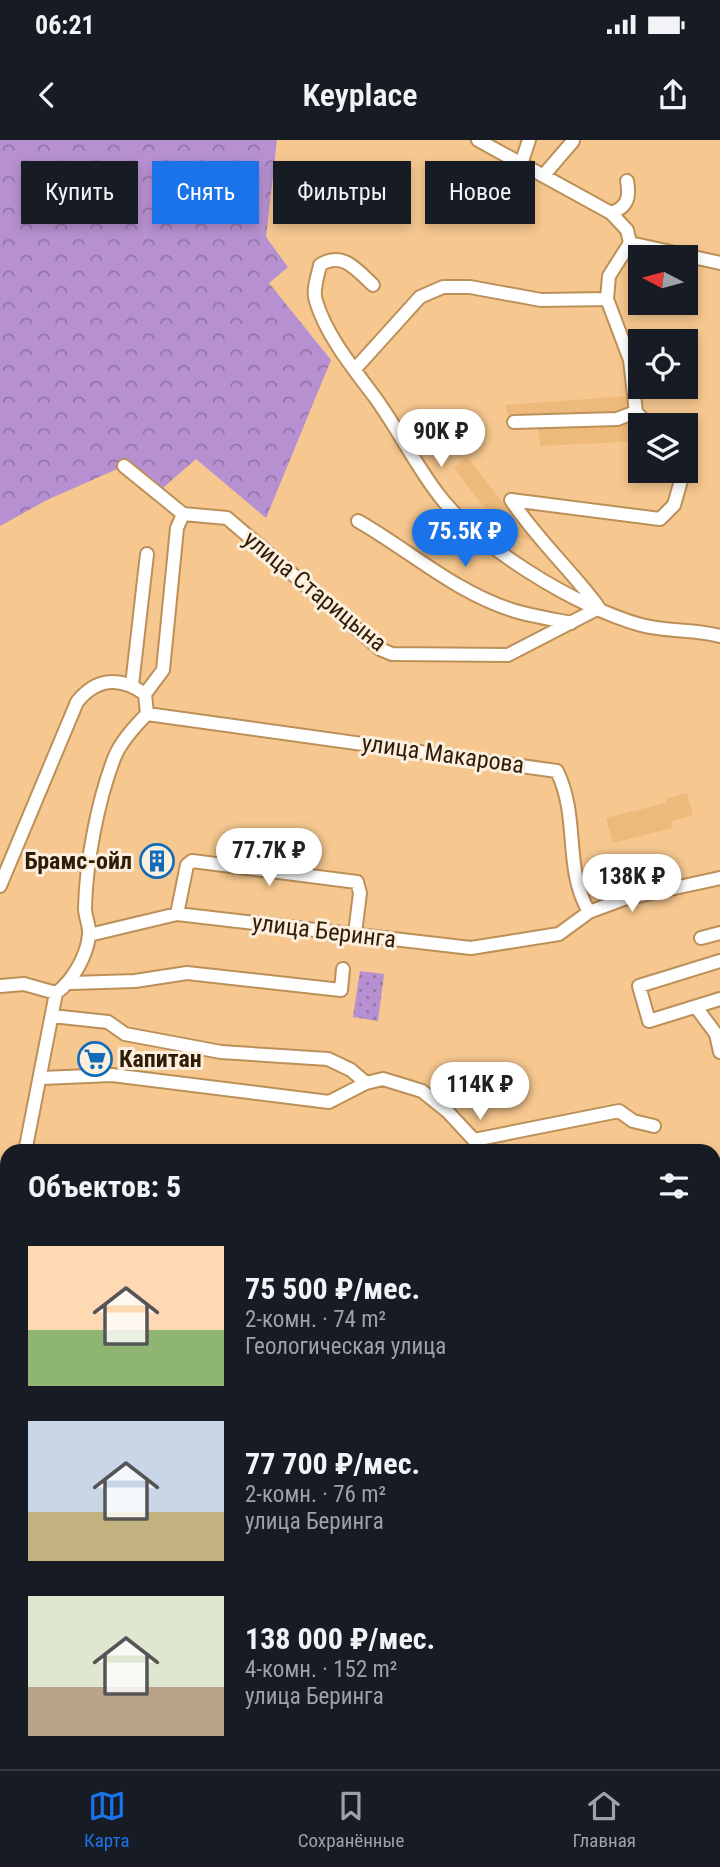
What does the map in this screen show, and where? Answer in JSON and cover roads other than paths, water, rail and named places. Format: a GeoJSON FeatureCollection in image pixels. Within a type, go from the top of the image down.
{"type":"FeatureCollection","features":[{"type":"Feature","properties":{"kind":"street"},"geometry":{"type":"LineString","coordinates":[[478,140],[516,161]]}},
{"type":"Feature","properties":{"kind":"street"},"geometry":{"type":"LineString","coordinates":[[522,161],[529,140]]}},
{"type":"Feature","properties":{"kind":"street"},"geometry":{"type":"LineString","coordinates":[[543,176],[573,141]]}},
{"type":"Feature","properties":{"kind":"street"},"geometry":{"type":"LineString","coordinates":[[514,422],[617,419],[636,412],[631,360],[607,299],[609,276],[630,243],[627,229],[611,213],[535,172]]}},
{"type":"Feature","properties":{"kind":"street"},"geometry":{"type":"LineString","coordinates":[[611,213],[622,209],[628,199],[627,181]]}},
{"type":"Feature","properties":{"kind":"street"},"geometry":{"type":"LineString","coordinates":[[630,243],[720,263]]}},
{"type":"Feature","properties":{"kind":"street"},"geometry":{"type":"LineString","coordinates":[[373,285],[342,259],[331,258],[320,265],[315,300],[355,369],[398,429],[435,490],[462,521],[503,553],[557,588],[599,608],[642,625],[720,636]]}},
{"type":"Feature","properties":{"kind":"street"},"geometry":{"type":"LineString","coordinates":[[355,369],[420,298],[443,287],[470,287],[541,300],[607,299]]}},
{"type":"Feature","properties":{"kind":"street"},"geometry":{"type":"LineString","coordinates":[[71,983],[89,935],[85,912],[87,884],[104,792],[116,754],[132,729],[147,714],[145,694],[163,670],[177,528],[183,514],[124,466]]}},
{"type":"Feature","properties":{"kind":"street"},"geometry":{"type":"LineString","coordinates":[[599,608],[572,572],[530,528],[511,500],[660,519],[674,505],[680,483]]}},
{"type":"Feature","properties":{"kind":"street","name":"улица Старицына"},"geometry":{"type":"LineString","coordinates":[[183,514],[227,518],[380,649],[392,654],[508,655],[599,608]]}},
{"type":"Feature","properties":{"kind":"street"},"geometry":{"type":"LineString","coordinates":[[358,521],[403,546],[424,565],[490,600],[511,610],[571,623]]}},
{"type":"Feature","properties":{"kind":"street"},"geometry":{"type":"LineString","coordinates":[[132,685],[147,554]]}},
{"type":"Feature","properties":{"kind":"street"},"geometry":{"type":"LineString","coordinates":[[0,886],[77,702],[88,688],[114,681],[132,685],[145,694]]}},
{"type":"Feature","properties":{"kind":"street","name":"улица Макарова"},"geometry":{"type":"LineString","coordinates":[[147,714],[556,771],[571,816],[577,891],[589,912]]}},
{"type":"Feature","properties":{"kind":"street"},"geometry":{"type":"LineString","coordinates":[[177,914],[187,865],[192,861],[357,882],[360,893],[355,933]]}},
{"type":"Feature","properties":{"kind":"street"},"geometry":{"type":"LineString","coordinates":[[589,912],[624,899],[720,878]]}},
{"type":"Feature","properties":{"kind":"street","name":"улица Беринга"},"geometry":{"type":"LineString","coordinates":[[89,935],[177,914],[471,948],[559,934],[589,912]]}},
{"type":"Feature","properties":{"kind":"street"},"geometry":{"type":"LineString","coordinates":[[701,938],[720,933]]}},
{"type":"Feature","properties":{"kind":"street"},"geometry":{"type":"LineString","coordinates":[[720,961],[639,986],[649,1021],[720,999]]}},
{"type":"Feature","properties":{"kind":"street"},"geometry":{"type":"LineString","coordinates":[[27,1144],[42,1078],[56,993],[71,983],[135,981],[187,974],[341,990],[343,969]]}},
{"type":"Feature","properties":{"kind":"street"},"geometry":{"type":"LineString","coordinates":[[0,986],[24,984],[56,993]]}},
{"type":"Feature","properties":{"kind":"street"},"geometry":{"type":"LineString","coordinates":[[696,1007],[716,1034],[720,1052]]}},
{"type":"Feature","properties":{"kind":"street"},"geometry":{"type":"LineString","coordinates":[[52,1016],[108,1022],[125,1034],[221,1052],[328,1059],[351,1070],[366,1083]]}},
{"type":"Feature","properties":{"kind":"street"},"geometry":{"type":"LineString","coordinates":[[42,1078],[112,1074],[329,1102],[366,1083],[383,1079],[422,1091],[447,1111],[474,1140],[619,1111],[633,1121],[654,1126]]}},
{"type":"Feature","properties":{"kind":"place","name":"Брамс-ойл"},"geometry":{"type":"Point","coordinates":[157,861]}},
{"type":"Feature","properties":{"kind":"place","name":"Капитан"},"geometry":{"type":"Point","coordinates":[95,1059]}}]}
